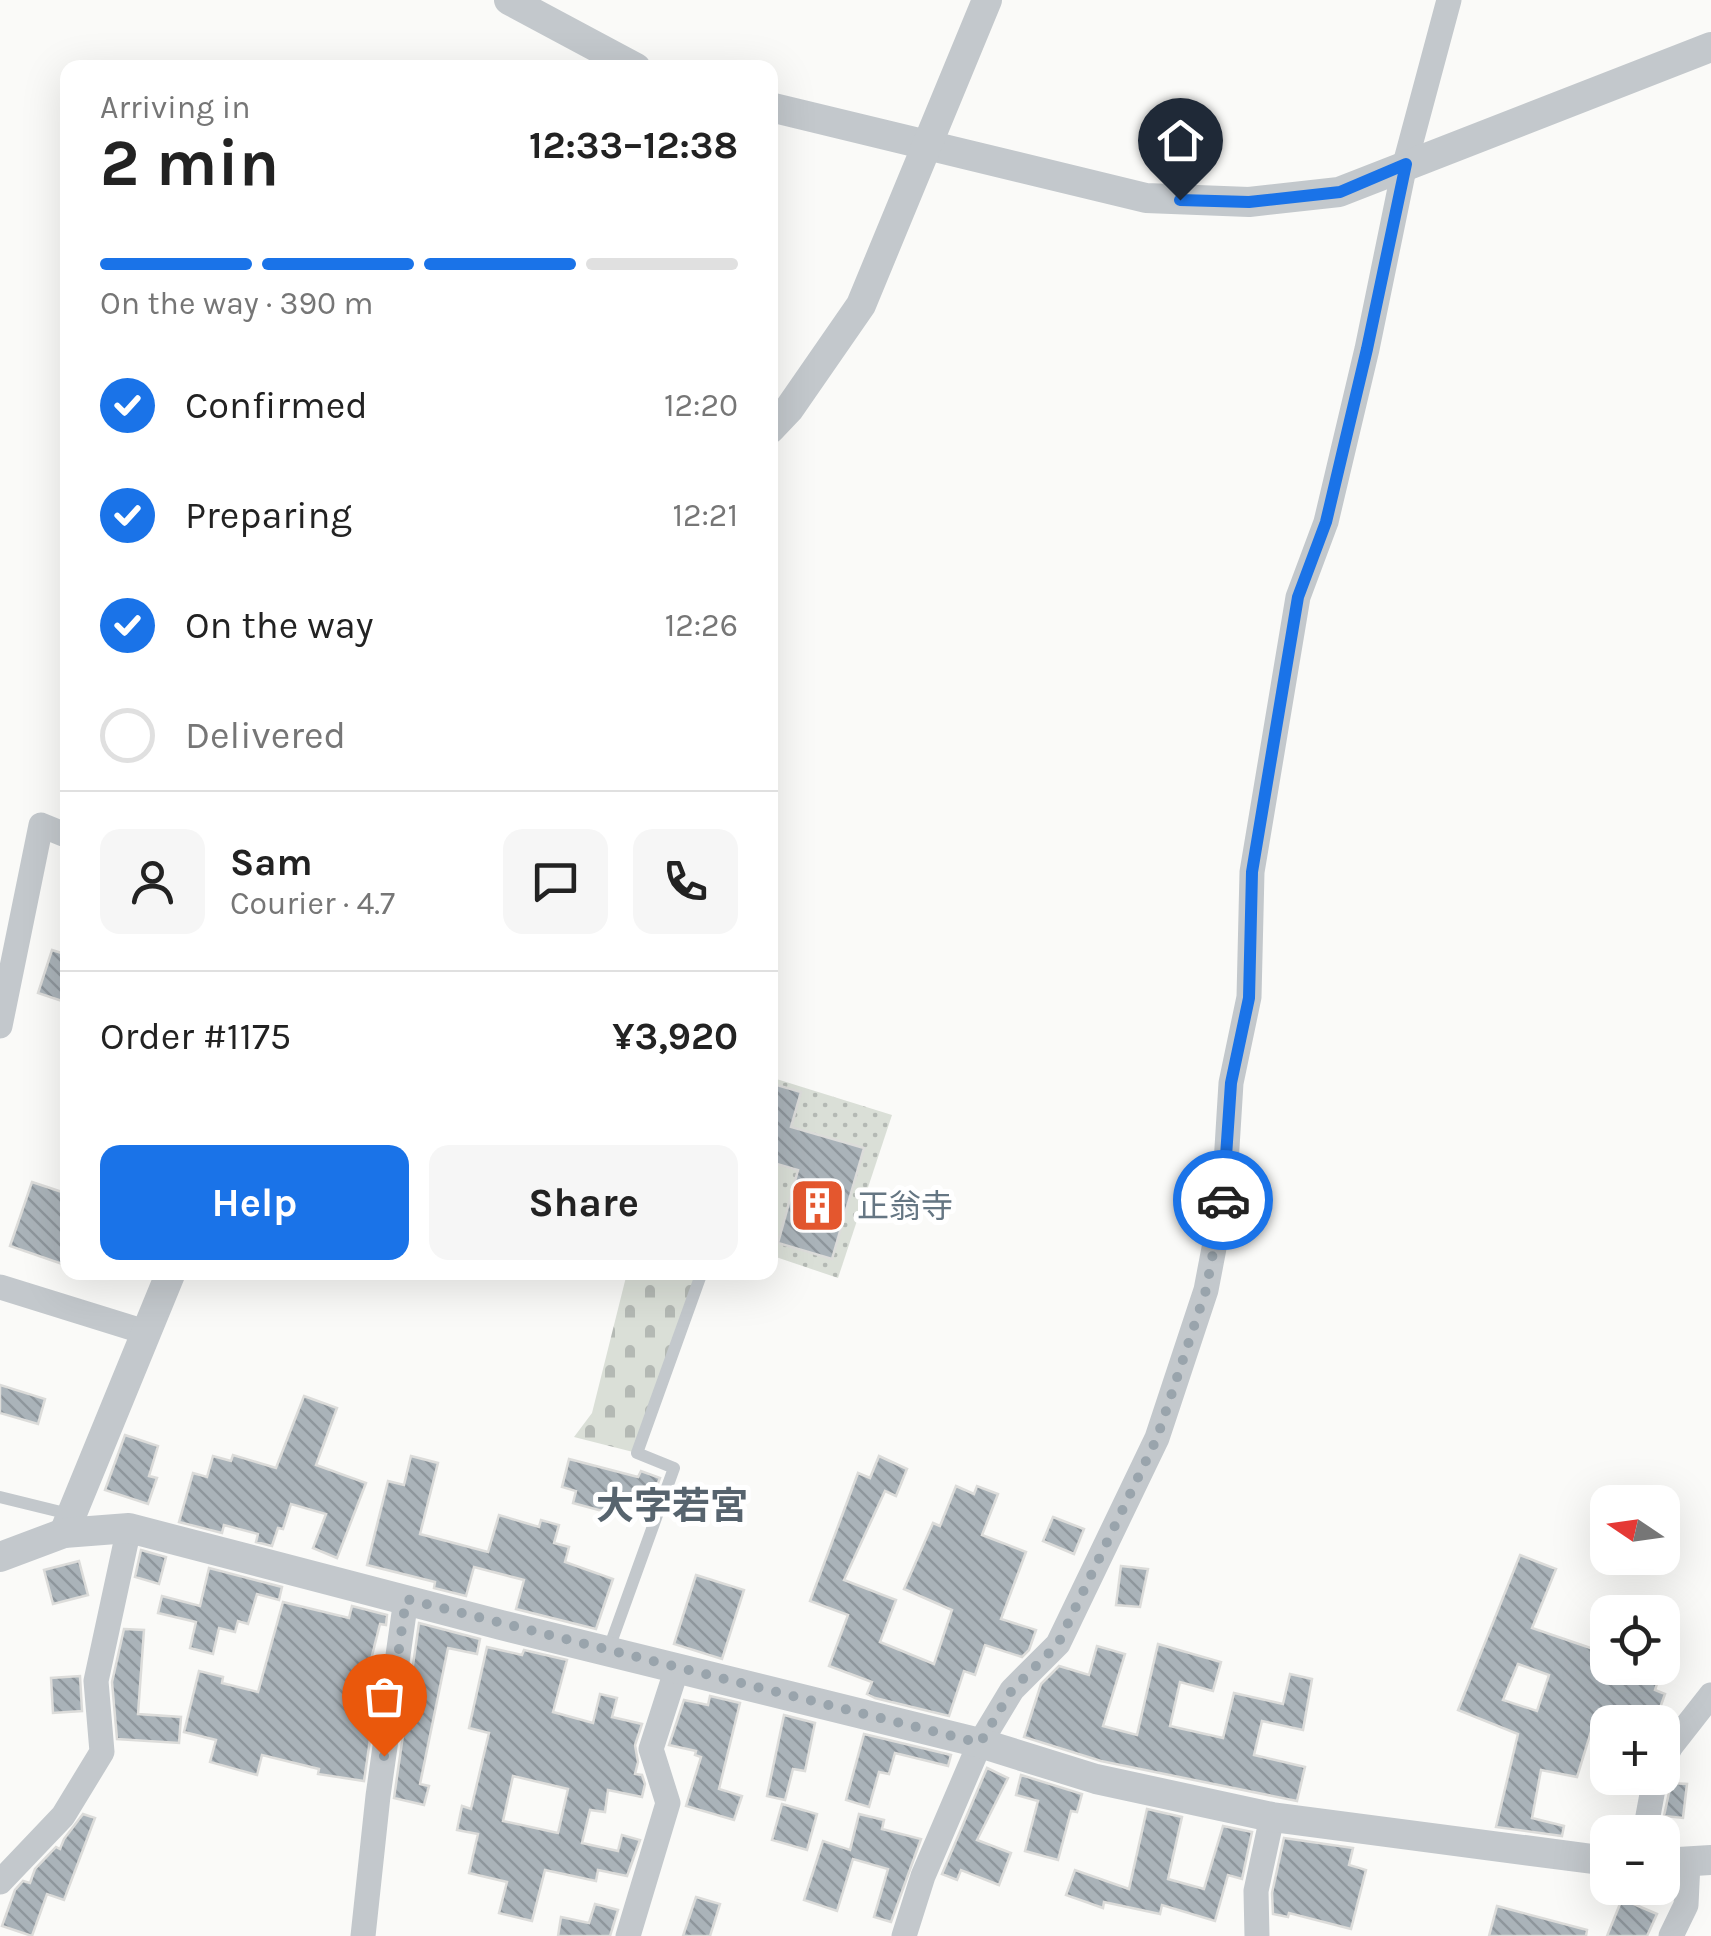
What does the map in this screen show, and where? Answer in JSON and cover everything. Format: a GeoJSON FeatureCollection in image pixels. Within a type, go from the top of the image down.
{"type":"FeatureCollection","features":[{"type":"Feature","properties":{"kind":"street"},"geometry":{"type":"LineString","coordinates":[[510,0],[621,60]]}},
{"type":"Feature","properties":{"kind":"street"},"geometry":{"type":"LineString","coordinates":[[778,421],[861,305],[986,0]]}},
{"type":"Feature","properties":{"kind":"street"},"geometry":{"type":"LineString","coordinates":[[904,1936],[923,1876],[980,1743],[1012,1690],[1058,1644],[1157,1438],[1206,1290],[1224,1196],[1231,1083],[1249,998],[1252,872],[1298,597],[1326,522],[1406,164],[1449,0]]}},
{"type":"Feature","properties":{"kind":"street"},"geometry":{"type":"LineString","coordinates":[[778,109],[1146,198],[1249,202],[1340,192],[1711,48]]}},
{"type":"Feature","properties":{"kind":"street"},"geometry":{"type":"LineString","coordinates":[[0,1026],[41,825],[60,833]]}},
{"type":"Feature","properties":{"kind":"street"},"geometry":{"type":"LineString","coordinates":[[68,1524],[168,1280]]}},
{"type":"Feature","properties":{"kind":"street"},"geometry":{"type":"LineString","coordinates":[[0,1287],[145,1332]]}},
{"type":"Feature","properties":{"kind":"street"},"geometry":{"type":"LineString","coordinates":[[0,1558],[68,1524],[129,1528],[980,1743],[1096,1779],[1272,1817],[1590,1859]]}},
{"type":"Feature","properties":{"kind":"street"},"geometry":{"type":"LineString","coordinates":[[0,1882],[62,1816],[102,1752],[96,1680],[129,1528]]}},
{"type":"Feature","properties":{"kind":"street"},"geometry":{"type":"LineString","coordinates":[[363,1936],[406,1599]]}},
{"type":"Feature","properties":{"kind":"street"},"geometry":{"type":"LineString","coordinates":[[628,1936],[668,1803],[651,1749],[677,1668]]}},
{"type":"Feature","properties":{"kind":"street"},"geometry":{"type":"LineString","coordinates":[[1680,1735],[1711,1695]]}},
{"type":"Feature","properties":{"kind":"street"},"geometry":{"type":"LineString","coordinates":[[1257,1936],[1256,1891],[1272,1817]]}},
{"type":"Feature","properties":{"kind":"street"},"geometry":{"type":"LineString","coordinates":[[1671,1936],[1686,1904],[1687,1862]]}},
{"type":"Feature","properties":{"kind":"lane"},"geometry":{"type":"LineString","coordinates":[[608,1650],[674,1468],[637,1453],[699,1280]]}},
{"type":"Feature","properties":{"kind":"lane"},"geometry":{"type":"LineString","coordinates":[[0,1497],[68,1524]]}},
{"type":"Feature","properties":{"kind":"green space"},"geometry":{"type":"Polygon","coordinates":[[[778,1079],[892,1115],[838,1278],[778,1258],[778,1079]]]}},
{"type":"Feature","properties":{"kind":"green space"},"geometry":{"type":"Polygon","coordinates":[[[625,1280],[699,1280],[637,1453],[574,1437],[592,1413],[625,1280]]]}},
{"type":"Feature","properties":{"kind":"building"},"geometry":{"type":"Polygon","coordinates":[[[52,950],[60,952],[60,1000],[38,993],[52,950]]]}},
{"type":"Feature","properties":{"kind":"building","name":"正翁寺"},"geometry":{"type":"Polygon","coordinates":[[[778,1085],[801,1092],[791,1127],[864,1148],[832,1259],[778,1243],[798,1170],[778,1164],[778,1085]]]}},
{"type":"Feature","properties":{"kind":"building"},"geometry":{"type":"Polygon","coordinates":[[[32,1182],[60,1191],[60,1263],[10,1246],[32,1182]]]}},
{"type":"Feature","properties":{"kind":"building"},"geometry":{"type":"Polygon","coordinates":[[[0,1385],[45,1399],[38,1424],[0,1413],[0,1385]]]}},
{"type":"Feature","properties":{"kind":"building"},"geometry":{"type":"Polygon","coordinates":[[[304,1396],[337,1408],[316,1465],[366,1483],[337,1558],[313,1548],[326,1514],[291,1504],[283,1529],[278,1528],[272,1546],[256,1542],[258,1534],[224,1525],[222,1533],[179,1522],[193,1473],[207,1477],[213,1456],[231,1461],[233,1455],[276,1468],[304,1396]]]}},
{"type":"Feature","properties":{"kind":"building"},"geometry":{"type":"Polygon","coordinates":[[[125,1435],[158,1446],[149,1476],[157,1478],[148,1504],[105,1490],[125,1435]]]}},
{"type":"Feature","properties":{"kind":"building"},"geometry":{"type":"Polygon","coordinates":[[[411,1456],[438,1463],[420,1534],[488,1552],[499,1515],[539,1527],[541,1520],[559,1525],[554,1543],[569,1547],[565,1562],[613,1579],[596,1629],[516,1609],[524,1580],[474,1567],[466,1596],[434,1588],[435,1582],[367,1565],[388,1481],[404,1485],[411,1456]]]}},
{"type":"Feature","properties":{"kind":"building"},"geometry":{"type":"Polygon","coordinates":[[[879,1456],[907,1469],[896,1496],[885,1491],[844,1580],[896,1600],[880,1642],[934,1664],[952,1610],[904,1589],[933,1523],[940,1526],[956,1486],[974,1494],[977,1486],[998,1494],[982,1535],[1026,1552],[1001,1619],[1036,1630],[1029,1650],[1022,1657],[985,1645],[975,1675],[964,1671],[949,1716],[875,1698],[867,1694],[872,1682],[829,1666],[848,1615],[810,1601],[858,1473],[870,1478],[879,1456]]]}},
{"type":"Feature","properties":{"kind":"building"},"geometry":{"type":"Polygon","coordinates":[[[569,1459],[638,1477],[641,1471],[660,1478],[650,1504],[612,1490],[606,1512],[573,1503],[576,1491],[562,1487],[569,1459]]]}},
{"type":"Feature","properties":{"kind":"building"},"geometry":{"type":"Polygon","coordinates":[[[1053,1517],[1084,1529],[1074,1554],[1043,1541],[1053,1517]]]}},
{"type":"Feature","properties":{"kind":"building"},"geometry":{"type":"Polygon","coordinates":[[[141,1550],[166,1557],[159,1584],[135,1577],[141,1550]]]}},
{"type":"Feature","properties":{"kind":"building"},"geometry":{"type":"Polygon","coordinates":[[[1520,1555],[1556,1569],[1532,1628],[1590,1648],[1590,1685],[1657,1685],[1655,1690],[1665,1694],[1661,1705],[1590,1705],[1590,1735],[1577,1777],[1541,1770],[1532,1818],[1564,1826],[1562,1836],[1496,1827],[1518,1734],[1458,1710],[1520,1555]],[[1518,1664],[1503,1700],[1537,1711],[1549,1675],[1518,1664]]]}},
{"type":"Feature","properties":{"kind":"building"},"geometry":{"type":"Polygon","coordinates":[[[79,1561],[88,1595],[53,1604],[44,1570],[79,1561]]]}},
{"type":"Feature","properties":{"kind":"building"},"geometry":{"type":"Polygon","coordinates":[[[1121,1566],[1148,1569],[1140,1607],[1116,1605],[1121,1566]]]}},
{"type":"Feature","properties":{"kind":"building"},"geometry":{"type":"Polygon","coordinates":[[[209,1568],[282,1587],[279,1600],[257,1594],[248,1624],[238,1621],[235,1632],[219,1628],[213,1654],[190,1648],[196,1622],[158,1613],[162,1596],[200,1606],[209,1568]]]}},
{"type":"Feature","properties":{"kind":"building"},"geometry":{"type":"Polygon","coordinates":[[[696,1575],[744,1590],[722,1659],[674,1644],[696,1575]]]}},
{"type":"Feature","properties":{"kind":"building"},"geometry":{"type":"Polygon","coordinates":[[[283,1602],[349,1618],[352,1606],[387,1615],[386,1625],[380,1624],[360,1703],[358,1723],[372,1726],[364,1781],[318,1774],[319,1769],[262,1755],[257,1775],[210,1762],[216,1740],[184,1732],[199,1671],[223,1677],[222,1683],[258,1692],[283,1602]]]}},
{"type":"Feature","properties":{"kind":"building"},"geometry":{"type":"Polygon","coordinates":[[[419,1623],[480,1639],[477,1654],[448,1648],[420,1784],[429,1786],[424,1805],[394,1798],[419,1623]]]}},
{"type":"Feature","properties":{"kind":"building"},"geometry":{"type":"Polygon","coordinates":[[[124,1629],[144,1630],[138,1714],[181,1717],[179,1743],[117,1739],[112,1682],[124,1629]]]}},
{"type":"Feature","properties":{"kind":"building"},"geometry":{"type":"Polygon","coordinates":[[[1158,1644],[1221,1662],[1213,1691],[1180,1682],[1170,1726],[1223,1738],[1234,1693],[1283,1704],[1290,1674],[1312,1679],[1303,1730],[1262,1721],[1254,1755],[1305,1767],[1297,1801],[1101,1761],[1024,1737],[1041,1684],[1059,1666],[1089,1675],[1097,1646],[1125,1654],[1103,1726],[1137,1735],[1158,1644]]]}},
{"type":"Feature","properties":{"kind":"building"},"geometry":{"type":"Polygon","coordinates":[[[487,1647],[567,1660],[553,1712],[593,1723],[600,1694],[617,1698],[612,1717],[642,1724],[635,1745],[635,1774],[642,1775],[645,1784],[642,1797],[608,1790],[605,1812],[590,1810],[582,1843],[618,1851],[622,1835],[640,1840],[627,1876],[598,1870],[596,1881],[545,1870],[532,1921],[499,1913],[507,1882],[469,1873],[478,1834],[457,1830],[462,1806],[471,1809],[489,1733],[469,1728],[487,1647]],[[513,1776],[503,1821],[558,1833],[568,1789],[513,1776]]]}},
{"type":"Feature","properties":{"kind":"building"},"geometry":{"type":"Polygon","coordinates":[[[80,1676],[82,1711],[53,1713],[51,1678],[80,1676]]]}},
{"type":"Feature","properties":{"kind":"building"},"geometry":{"type":"Polygon","coordinates":[[[710,1696],[740,1703],[719,1789],[742,1796],[734,1820],[686,1806],[701,1757],[695,1755],[696,1751],[669,1745],[684,1700],[708,1705],[710,1696]]]}},
{"type":"Feature","properties":{"kind":"building"},"geometry":{"type":"Polygon","coordinates":[[[784,1715],[815,1723],[805,1771],[793,1769],[785,1800],[767,1796],[784,1715]]]}},
{"type":"Feature","properties":{"kind":"building"},"geometry":{"type":"Polygon","coordinates":[[[864,1734],[951,1755],[948,1766],[895,1753],[889,1774],[879,1772],[869,1807],[846,1800],[864,1734]]]}},
{"type":"Feature","properties":{"kind":"building"},"geometry":{"type":"Polygon","coordinates":[[[987,1768],[1008,1778],[977,1840],[1011,1853],[999,1885],[961,1870],[957,1880],[942,1874],[987,1768]]]}},
{"type":"Feature","properties":{"kind":"building"},"geometry":{"type":"Polygon","coordinates":[[[1021,1775],[1082,1794],[1077,1812],[1071,1811],[1058,1860],[1025,1851],[1038,1801],[1016,1795],[1021,1775]]]}},
{"type":"Feature","properties":{"kind":"building"},"geometry":{"type":"Polygon","coordinates":[[[1680,1784],[1687,1784],[1683,1818],[1664,1815],[1668,1795],[1680,1795],[1680,1784]]]}},
{"type":"Feature","properties":{"kind":"building"},"geometry":{"type":"Polygon","coordinates":[[[782,1804],[817,1814],[807,1850],[772,1840],[782,1804]]]}},
{"type":"Feature","properties":{"kind":"building"},"geometry":{"type":"Polygon","coordinates":[[[1147,1809],[1182,1817],[1168,1879],[1204,1889],[1223,1826],[1252,1832],[1242,1879],[1228,1875],[1215,1921],[1162,1905],[1160,1914],[1104,1902],[1103,1908],[1066,1895],[1075,1870],[1129,1889],[1147,1809]]]}},
{"type":"Feature","properties":{"kind":"building"},"geometry":{"type":"Polygon","coordinates":[[[83,1814],[95,1818],[64,1900],[47,1894],[32,1936],[2,1926],[15,1890],[23,1881],[30,1883],[35,1869],[56,1847],[60,1849],[83,1814]]]}},
{"type":"Feature","properties":{"kind":"building"},"geometry":{"type":"Polygon","coordinates":[[[859,1814],[884,1820],[882,1829],[921,1839],[891,1922],[874,1917],[888,1869],[853,1859],[837,1911],[804,1900],[823,1841],[850,1850],[859,1814]]]}},
{"type":"Feature","properties":{"kind":"building"},"geometry":{"type":"Polygon","coordinates":[[[1284,1838],[1353,1848],[1349,1865],[1366,1870],[1351,1929],[1289,1913],[1288,1917],[1273,1914],[1272,1893],[1284,1838]]]}},
{"type":"Feature","properties":{"kind":"building"},"geometry":{"type":"Polygon","coordinates":[[[696,1897],[720,1904],[710,1936],[683,1936],[696,1897]]]}},
{"type":"Feature","properties":{"kind":"building"},"geometry":{"type":"Polygon","coordinates":[[[595,1904],[618,1910],[610,1936],[558,1936],[561,1917],[589,1923],[595,1904]]]}},
{"type":"Feature","properties":{"kind":"building"},"geometry":{"type":"Polygon","coordinates":[[[1620,1905],[1636,1905],[1657,1914],[1647,1936],[1607,1936],[1620,1905]]]}},
{"type":"Feature","properties":{"kind":"building"},"geometry":{"type":"Polygon","coordinates":[[[1497,1906],[1587,1930],[1586,1936],[1489,1936],[1497,1906]]]}},
{"type":"Feature","properties":{"kind":"way so far"},"geometry":{"type":"LineString","coordinates":[[384,1756],[406,1599],[980,1743],[1012,1690],[1058,1644],[1157,1438],[1206,1290],[1223,1200]]}},
{"type":"Feature","properties":{"kind":"place","name":"正翁寺"},"geometry":{"type":"Point","coordinates":[818,1206]}},
{"type":"Feature","properties":{"kind":"district","name":"大字若宮"},"geometry":{"type":"Point","coordinates":[672,1506]}},
{"type":"Feature","properties":{"kind":"route"},"geometry":{"type":"LineString","coordinates":[[1180,200],[1249,202],[1340,192],[1406,164],[1326,522],[1298,597],[1252,872],[1249,998],[1231,1083],[1223,1200]]}}]}
